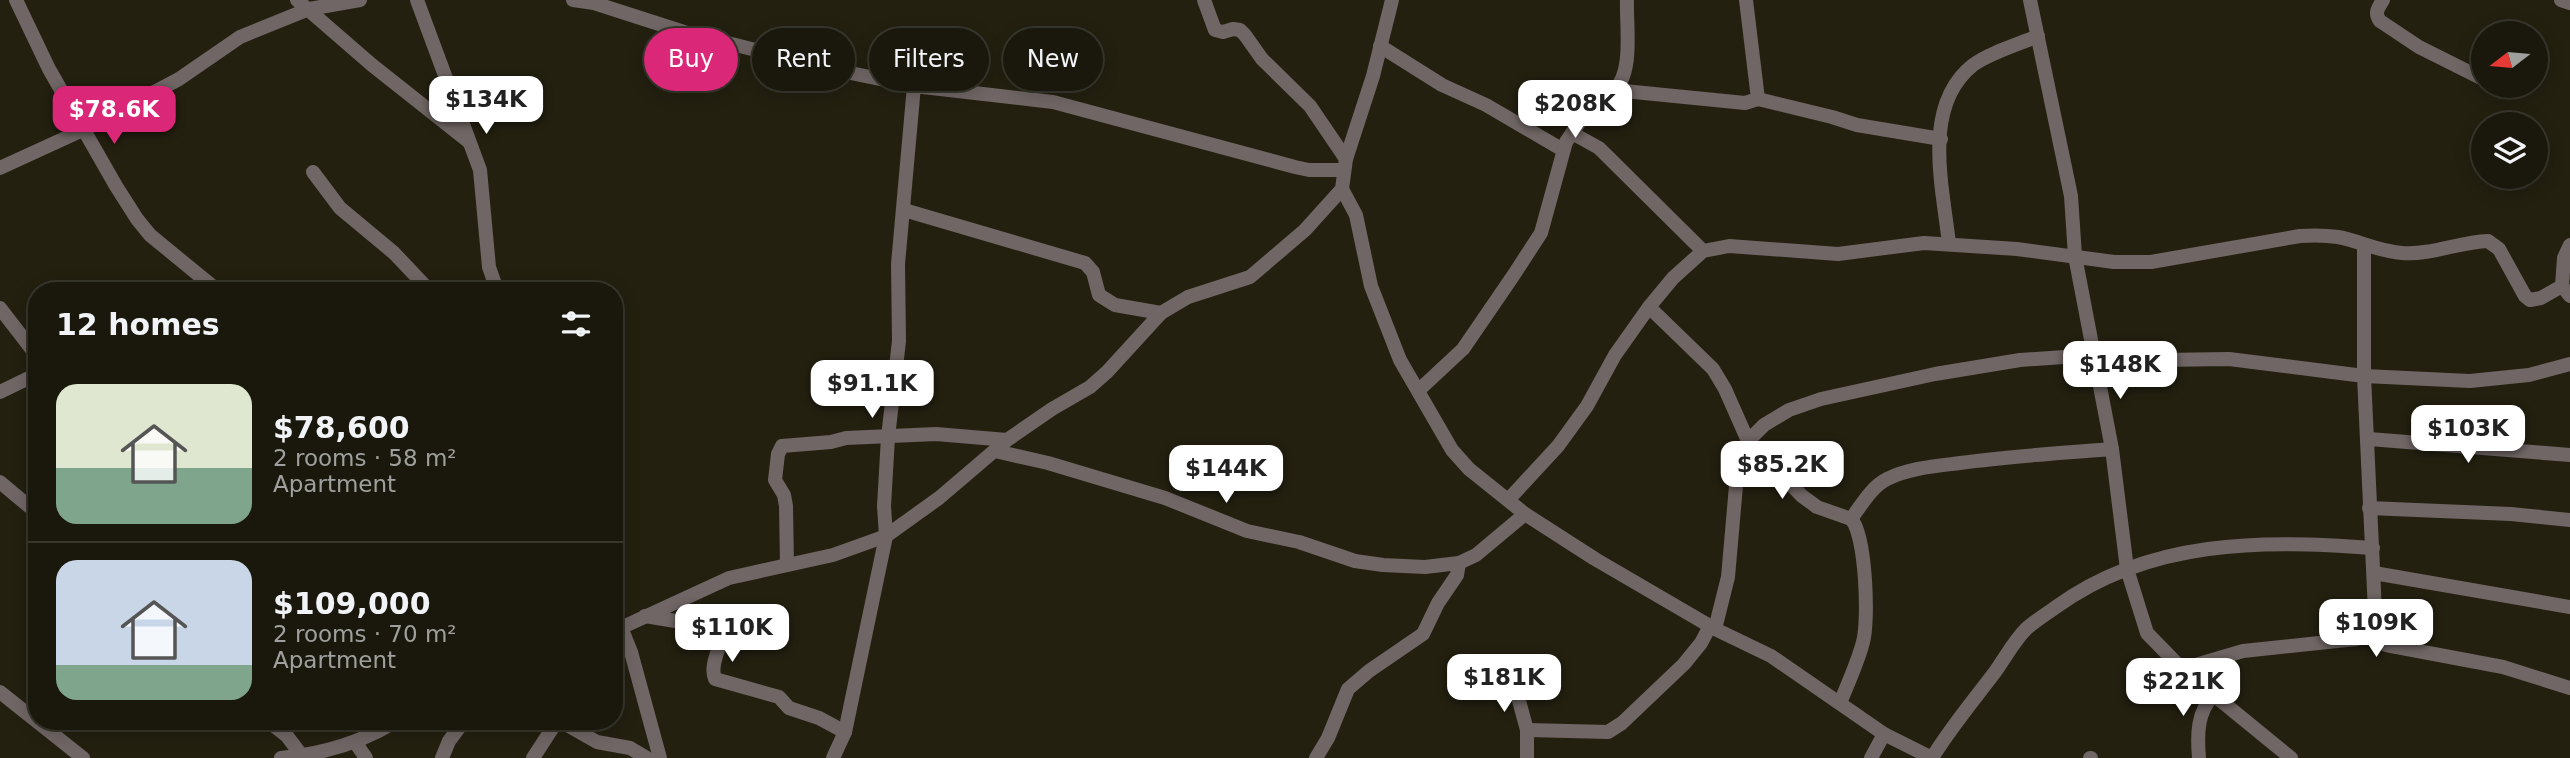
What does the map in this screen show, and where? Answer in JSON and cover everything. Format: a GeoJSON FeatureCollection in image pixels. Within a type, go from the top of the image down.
{"type":"FeatureCollection","features":[{"type":"Feature","properties":{"kind":"street"},"geometry":{"type":"LineString","coordinates":[[16,0],[49,69],[116,186],[150,235],[207,282]]}},
{"type":"Feature","properties":{"kind":"street"},"geometry":{"type":"LineString","coordinates":[[297,0],[372,65],[470,142]]}},
{"type":"Feature","properties":{"kind":"street"},"geometry":{"type":"LineString","coordinates":[[0,168],[85,129],[179,79],[240,37],[309,9],[360,0]]}},
{"type":"Feature","properties":{"kind":"street"},"geometry":{"type":"LineString","coordinates":[[417,0],[480,170],[489,267],[494,282]]}},
{"type":"Feature","properties":{"kind":"street"},"geometry":{"type":"LineString","coordinates":[[573,0],[594,3],[684,32],[869,77]]}},
{"type":"Feature","properties":{"kind":"street"},"geometry":{"type":"LineString","coordinates":[[1204,0],[1215,30],[1223,33],[1233,29],[1240,30],[1262,59],[1310,106],[1345,164]]}},
{"type":"Feature","properties":{"kind":"street"},"geometry":{"type":"LineString","coordinates":[[1392,0],[1373,76],[1345,164],[1342,189],[1356,215],[1371,286],[1400,360],[1452,450],[1483,482],[1509,499],[1525,514],[1634,584],[1713,628],[1771,656],[1884,734],[1932,758],[1952,725],[2025,629],[2066,599],[2136,563],[2192,550],[2216,548],[2304,543],[2373,548]]}},
{"type":"Feature","properties":{"kind":"street"},"geometry":{"type":"LineString","coordinates":[[1419,390],[1463,349],[1541,233],[1563,150],[1572,133],[1583,117],[1622,83],[1626,71],[1627,0]]}},
{"type":"Feature","properties":{"kind":"street"},"geometry":{"type":"LineString","coordinates":[[1746,0],[1758,99]]}},
{"type":"Feature","properties":{"kind":"street"},"geometry":{"type":"LineString","coordinates":[[2030,0],[2069,185],[2075,256],[2112,449],[2127,569],[2147,633],[2182,669],[2291,758]]}},
{"type":"Feature","properties":{"kind":"street"},"geometry":{"type":"LineString","coordinates":[[2383,0],[2377,10],[2380,22],[2418,47],[2471,73]]}},
{"type":"Feature","properties":{"kind":"street"},"geometry":{"type":"LineString","coordinates":[[2561,0],[2570,3]]}},
{"type":"Feature","properties":{"kind":"street"},"geometry":{"type":"LineString","coordinates":[[1949,244],[1941,160],[1947,97],[1955,83],[1975,63],[2038,36]]}},
{"type":"Feature","properties":{"kind":"street"},"geometry":{"type":"LineString","coordinates":[[1380,46],[1441,85],[1486,105],[1563,150]]}},
{"type":"Feature","properties":{"kind":"street"},"geometry":{"type":"LineString","coordinates":[[1614,90],[1745,103],[1758,99],[1857,125],[1941,139]]}},
{"type":"Feature","properties":{"kind":"street"},"geometry":{"type":"LineString","coordinates":[[833,758],[845,732],[886,536],[884,506],[888,438],[899,341],[898,264],[914,91]]}},
{"type":"Feature","properties":{"kind":"street"},"geometry":{"type":"LineString","coordinates":[[957,91],[1053,102],[1295,167],[1345,164]]}},
{"type":"Feature","properties":{"kind":"street"},"geometry":{"type":"LineString","coordinates":[[1583,117],[1599,148]]}},
{"type":"Feature","properties":{"kind":"street"},"geometry":{"type":"LineString","coordinates":[[1572,133],[1599,148],[1703,251]]}},
{"type":"Feature","properties":{"kind":"street"},"geometry":{"type":"LineString","coordinates":[[313,172],[340,208],[394,253],[421,282]]}},
{"type":"Feature","properties":{"kind":"street"},"geometry":{"type":"LineString","coordinates":[[623,624],[729,578],[834,555],[886,536],[930,505],[1007,440],[1090,387],[1161,313],[1188,297],[1250,277],[1305,230],[1342,189]]}},
{"type":"Feature","properties":{"kind":"street"},"geometry":{"type":"LineString","coordinates":[[904,210],[1085,263],[1093,272],[1099,295],[1115,305],[1161,313]]}},
{"type":"Feature","properties":{"kind":"street"},"geometry":{"type":"LineString","coordinates":[[1509,499],[1558,446],[1587,406],[1615,355],[1649,307],[1673,278],[1703,251],[1729,246],[1838,254],[1924,243],[2114,262],[2151,262],[2300,236],[2323,235],[2349,239],[2364,246],[2401,253],[2423,253],[2488,241],[2499,249],[2525,296],[2530,300],[2566,291],[2564,258],[2570,246]]}},
{"type":"Feature","properties":{"kind":"street"},"geometry":{"type":"LineString","coordinates":[[2364,246],[2368,508],[2373,548],[2376,633],[2386,645],[2503,667],[2570,688]]}},
{"type":"Feature","properties":{"kind":"street"},"geometry":{"type":"LineString","coordinates":[[1649,307],[1713,369],[1726,389],[1748,442],[1802,496],[1817,507],[1851,519],[1855,523],[1866,589],[1864,640],[1840,703]]}},
{"type":"Feature","properties":{"kind":"street"},"geometry":{"type":"LineString","coordinates":[[0,308],[28,344]]}},
{"type":"Feature","properties":{"kind":"street"},"geometry":{"type":"LineString","coordinates":[[1527,730],[1608,732],[1622,723],[1684,664],[1713,628],[1728,576],[1738,463],[1748,442],[1764,425],[1789,410],[1821,399],[1935,374],[2020,360],[2093,355],[2160,360],[2229,359],[2364,376],[2494,380],[2529,375],[2570,364]]}},
{"type":"Feature","properties":{"kind":"street"},"geometry":{"type":"LineString","coordinates":[[0,392],[28,378]]}},
{"type":"Feature","properties":{"kind":"street"},"geometry":{"type":"LineString","coordinates":[[787,565],[786,506],[784,495],[775,480],[778,454],[782,446],[831,443],[846,438],[936,434],[1007,440]]}},
{"type":"Feature","properties":{"kind":"street"},"geometry":{"type":"LineString","coordinates":[[2369,439],[2570,456]]}},
{"type":"Feature","properties":{"kind":"street"},"geometry":{"type":"LineString","coordinates":[[1851,519],[1875,487],[1885,480],[1914,470],[2005,457],[2112,449]]}},
{"type":"Feature","properties":{"kind":"street"},"geometry":{"type":"LineString","coordinates":[[995,451],[1048,463],[1165,498],[1247,531],[1299,542],[1355,561],[1418,567],[1459,563],[1476,555],[1525,514]]}},
{"type":"Feature","properties":{"kind":"street"},"geometry":{"type":"LineString","coordinates":[[0,482],[28,505]]}},
{"type":"Feature","properties":{"kind":"street"},"geometry":{"type":"LineString","coordinates":[[2368,508],[2511,514],[2570,520]]}},
{"type":"Feature","properties":{"kind":"street"},"geometry":{"type":"LineString","coordinates":[[1316,758],[1328,738],[1348,690],[1369,671],[1423,634],[1438,603],[1457,575],[1459,563]]}},
{"type":"Feature","properties":{"kind":"street"},"geometry":{"type":"LineString","coordinates":[[2374,573],[2570,607]]}},
{"type":"Feature","properties":{"kind":"street"},"geometry":{"type":"LineString","coordinates":[[645,616],[722,631],[712,673],[715,679],[779,697],[789,708],[818,718],[845,732]]}},
{"type":"Feature","properties":{"kind":"street"},"geometry":{"type":"LineString","coordinates":[[623,633],[632,652],[660,758]]}},
{"type":"Feature","properties":{"kind":"street"},"geometry":{"type":"LineString","coordinates":[[2182,669],[2243,651],[2356,639],[2376,633]]}},
{"type":"Feature","properties":{"kind":"street"},"geometry":{"type":"LineString","coordinates":[[1509,664],[1527,730],[1527,758]]}},
{"type":"Feature","properties":{"kind":"street"},"geometry":{"type":"LineString","coordinates":[[0,692],[28,714]]}},
{"type":"Feature","properties":{"kind":"street"},"geometry":{"type":"LineString","coordinates":[[2199,758],[2201,713],[2214,695]]}},
{"type":"Feature","properties":{"kind":"street"},"geometry":{"type":"LineString","coordinates":[[48,730],[83,758]]}},
{"type":"Feature","properties":{"kind":"street"},"geometry":{"type":"LineString","coordinates":[[279,730],[302,756]]}},
{"type":"Feature","properties":{"kind":"street"},"geometry":{"type":"LineString","coordinates":[[281,758],[302,756],[355,742],[378,730]]}},
{"type":"Feature","properties":{"kind":"street"},"geometry":{"type":"LineString","coordinates":[[442,758],[457,730]]}},
{"type":"Feature","properties":{"kind":"street"},"geometry":{"type":"LineString","coordinates":[[533,758],[552,730]]}},
{"type":"Feature","properties":{"kind":"street"},"geometry":{"type":"LineString","coordinates":[[575,730],[597,742],[630,748],[647,758]]}},
{"type":"Feature","properties":{"kind":"street"},"geometry":{"type":"LineString","coordinates":[[1871,758],[1884,734]]}},
{"type":"Feature","properties":{"kind":"street"},"geometry":{"type":"LineString","coordinates":[[355,742],[366,758]]}}]}
